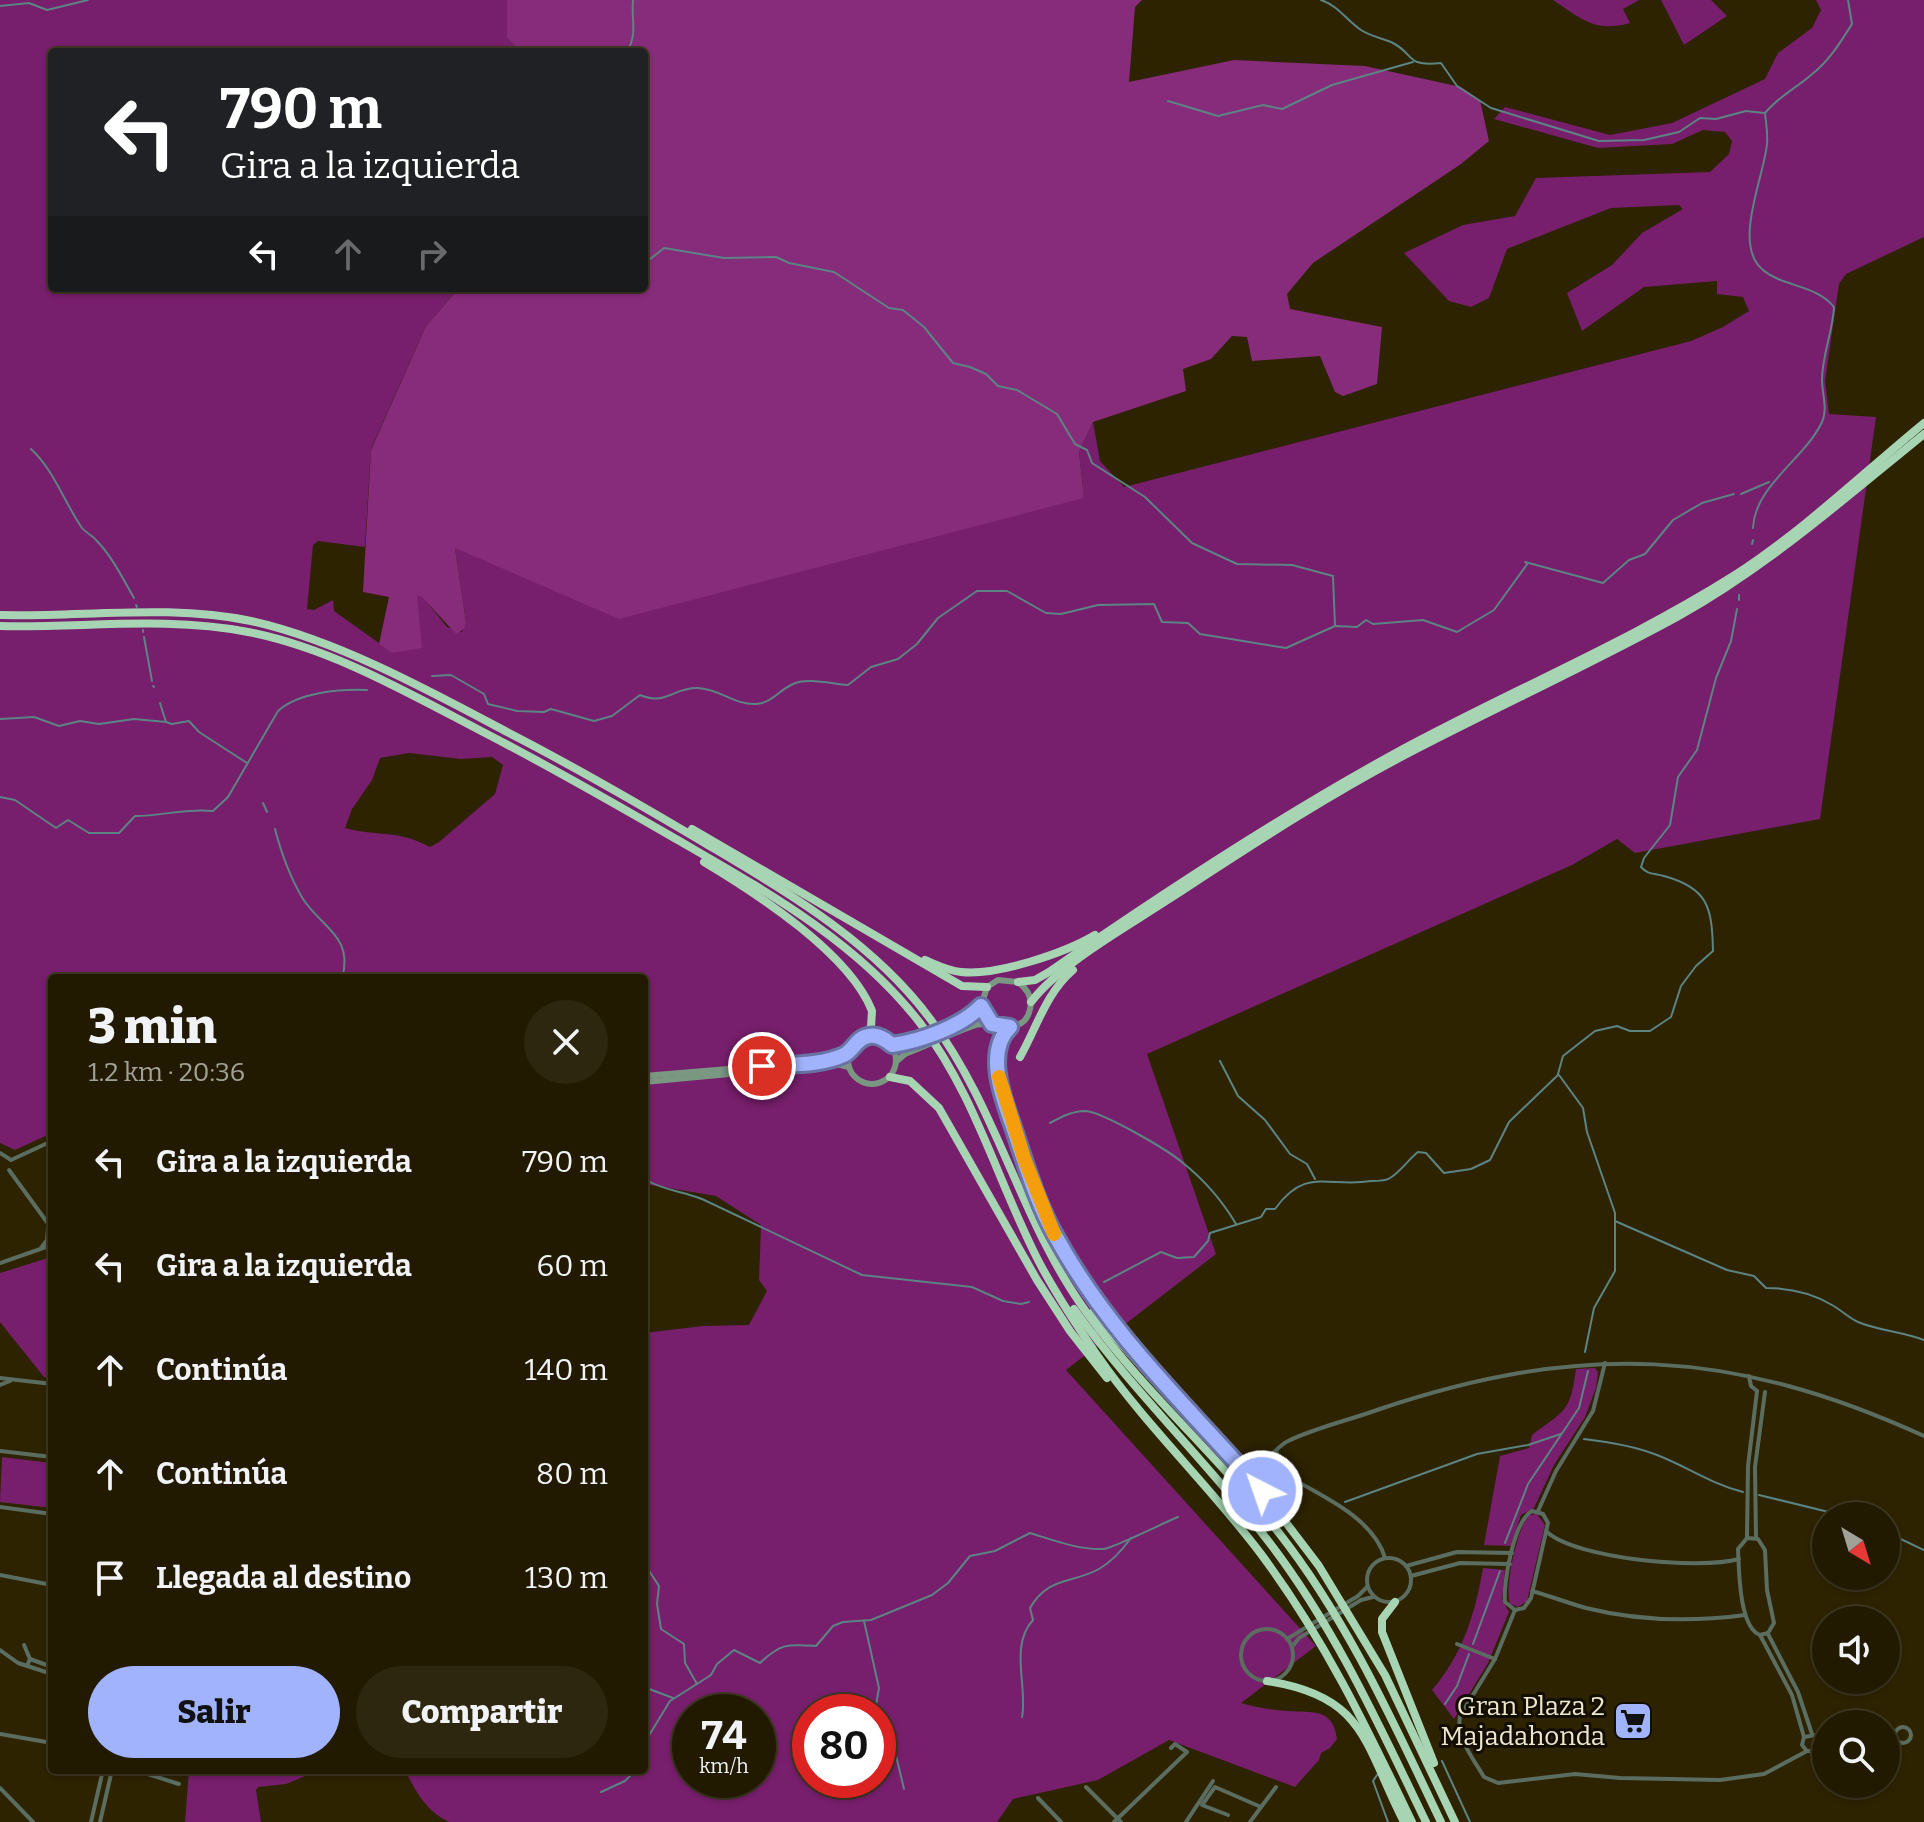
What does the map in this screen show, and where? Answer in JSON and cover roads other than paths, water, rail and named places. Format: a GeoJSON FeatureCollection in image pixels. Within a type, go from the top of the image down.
{"type":"FeatureCollection","features":[{"type":"Feature","properties":{"kind":"highway"},"geometry":{"type":"LineString","coordinates":[[1031,1002],[1049,982],[1117,933],[1400,758],[1642,636],[1743,578],[1788,545],[1900,448],[1924,423]]}},
{"type":"Feature","properties":{"kind":"highway"},"geometry":{"type":"LineString","coordinates":[[1018,982],[1035,980],[1049,972],[1238,847],[1393,755],[1670,614],[1737,574],[1900,448],[1924,434]]}},
{"type":"Feature","properties":{"kind":"highway"},"geometry":{"type":"LineString","coordinates":[[0,615],[193,613],[281,629],[311,639],[456,705],[669,816],[962,986],[987,987]]}},
{"type":"Feature","properties":{"kind":"highway"},"geometry":{"type":"LineString","coordinates":[[0,626],[193,624],[277,639],[386,683],[549,766],[794,911],[865,963],[921,1024],[951,1070],[1039,1262],[1096,1355],[1258,1551],[1322,1643],[1374,1738],[1412,1822]]}},
{"type":"Feature","properties":{"kind":"highway"},"geometry":{"type":"LineString","coordinates":[[610,787],[820,916],[872,955],[902,985],[938,1029],[974,1089],[1016,1186],[1057,1267],[1110,1345],[1245,1493],[1306,1570],[1373,1678],[1441,1822]]}},
{"type":"Feature","properties":{"kind":"highway"},"geometry":{"type":"LineString","coordinates":[[613,803],[635,820],[713,867],[821,944],[851,977],[870,1006],[873,1021],[861,1038]]}},
{"type":"Feature","properties":{"kind":"highway"},"geometry":{"type":"LineString","coordinates":[[902,952],[966,973],[1051,955],[1091,937],[1196,869],[1238,847]]}},
{"type":"Feature","properties":{"kind":"highway"},"geometry":{"type":"LineString","coordinates":[[1020,1057],[1058,984],[1117,933]]}},
{"type":"Feature","properties":{"kind":"highway"},"geometry":{"type":"LineString","coordinates":[[1010,1027],[999,1042],[1000,1084],[1033,1184],[1055,1237],[1121,1336],[1292,1528],[1358,1627],[1408,1719],[1458,1822]]}},
{"type":"Feature","properties":{"kind":"highway"},"geometry":{"type":"LineString","coordinates":[[890,1077],[910,1081],[939,1108],[1014,1241],[1070,1331],[1124,1397],[1162,1437]]}},
{"type":"Feature","properties":{"kind":"highway"},"geometry":{"type":"LineString","coordinates":[[1026,1230],[1073,1308],[1104,1350],[1235,1500],[1295,1578],[1360,1685],[1426,1822]]}},
{"type":"Feature","properties":{"kind":"highway"},"geometry":{"type":"LineString","coordinates":[[1057,1267],[1116,1340],[1214,1438]]}},
{"type":"Feature","properties":{"kind":"highway"},"geometry":{"type":"LineString","coordinates":[[1395,1602],[1382,1619],[1382,1632],[1458,1822]]}},
{"type":"Feature","properties":{"kind":"highway"},"geometry":{"type":"LineString","coordinates":[[1267,1681],[1312,1691],[1343,1710],[1361,1733],[1404,1822]]}},
{"type":"Feature","properties":{"kind":"street"},"geometry":{"type":"LineString","coordinates":[[648,1076],[822,1061],[849,1053],[861,1038],[874,1036],[892,1045],[957,1023],[981,1006],[987,987],[998,980],[1018,982],[1029,994],[1031,1002],[1025,1019],[1010,1027],[983,1024],[916,1050],[897,1061],[890,1077],[883,1081],[868,1084],[856,1078],[849,1067],[849,1053]]}},
{"type":"Feature","properties":{"kind":"street"},"geometry":{"type":"LineString","coordinates":[[981,1006],[992,1024]]}},
{"type":"Feature","properties":{"kind":"street"},"geometry":{"type":"LineString","coordinates":[[892,1045],[897,1061]]}},
{"type":"Feature","properties":{"kind":"street"},"geometry":{"type":"LineString","coordinates":[[648,1082],[836,1064],[849,1067]]}},
{"type":"Feature","properties":{"kind":"street"},"geometry":{"type":"LineString","coordinates":[[48,1143],[11,1160],[6,1172],[48,1224]]}},
{"type":"Feature","properties":{"kind":"street"},"geometry":{"type":"LineString","coordinates":[[0,1153],[11,1160]]}},
{"type":"Feature","properties":{"kind":"street"},"geometry":{"type":"LineString","coordinates":[[39,1250],[48,1237]]}},
{"type":"Feature","properties":{"kind":"street"},"geometry":{"type":"LineString","coordinates":[[0,1263],[48,1248]]}},
{"type":"Feature","properties":{"kind":"street"},"geometry":{"type":"LineString","coordinates":[[1538,1511],[1556,1471],[1593,1411],[1605,1363]]}},
{"type":"Feature","properties":{"kind":"street"},"geometry":{"type":"LineString","coordinates":[[1248,1456],[1264,1459],[1277,1453],[1284,1443],[1293,1439],[1448,1387],[1521,1371],[1605,1363],[1701,1368],[1749,1376],[1875,1414],[1924,1436]]}},
{"type":"Feature","properties":{"kind":"street"},"geometry":{"type":"LineString","coordinates":[[1749,1376],[1751,1386],[1765,1392]]}},
{"type":"Feature","properties":{"kind":"street"},"geometry":{"type":"LineString","coordinates":[[0,1382],[48,1384]]}},
{"type":"Feature","properties":{"kind":"street"},"geometry":{"type":"LineString","coordinates":[[1757,1391],[1748,1466],[1747,1538],[1738,1549],[1745,1615],[1752,1632],[1760,1635],[1768,1633],[1774,1623],[1767,1590],[1765,1550],[1756,1538],[1755,1467],[1765,1392],[1776,1383]]}},
{"type":"Feature","properties":{"kind":"street"},"geometry":{"type":"LineString","coordinates":[[0,1451],[48,1457]]}},
{"type":"Feature","properties":{"kind":"street"},"geometry":{"type":"LineString","coordinates":[[1277,1453],[1277,1466],[1282,1473],[1359,1521],[1375,1536],[1385,1558]]}},
{"type":"Feature","properties":{"kind":"street"},"geometry":{"type":"LineString","coordinates":[[0,1507],[48,1513]]}},
{"type":"Feature","properties":{"kind":"street"},"geometry":{"type":"LineString","coordinates":[[1532,1511],[1538,1511],[1546,1519],[1546,1531],[1532,1591],[1524,1608],[1515,1610],[1505,1602],[1512,1553],[1523,1518],[1532,1511]]}},
{"type":"Feature","properties":{"kind":"street"},"geometry":{"type":"LineString","coordinates":[[1546,1531],[1554,1538],[1582,1547],[1642,1561],[1671,1563],[1739,1559]]}},
{"type":"Feature","properties":{"kind":"street"},"geometry":{"type":"LineString","coordinates":[[1747,1538],[1756,1538]]}},
{"type":"Feature","properties":{"kind":"street"},"geometry":{"type":"LineString","coordinates":[[1406,1566],[1457,1552],[1512,1553]]}},
{"type":"Feature","properties":{"kind":"street"},"geometry":{"type":"LineString","coordinates":[[1287,1639],[1298,1636],[1360,1598],[1367,1587],[1369,1569],[1385,1558],[1396,1559],[1406,1566],[1411,1576],[1407,1594],[1395,1602],[1385,1603],[1373,1597],[1360,1598]]}},
{"type":"Feature","properties":{"kind":"street"},"geometry":{"type":"LineString","coordinates":[[1411,1576],[1460,1563],[1510,1564]]}},
{"type":"Feature","properties":{"kind":"street"},"geometry":{"type":"LineString","coordinates":[[0,1575],[48,1584]]}},
{"type":"Feature","properties":{"kind":"street"},"geometry":{"type":"LineString","coordinates":[[1367,1587],[1373,1597]]}},
{"type":"Feature","properties":{"kind":"street"},"geometry":{"type":"LineString","coordinates":[[1532,1591],[1587,1608],[1635,1618],[1677,1620],[1745,1615]]}},
{"type":"Feature","properties":{"kind":"street"},"geometry":{"type":"LineString","coordinates":[[1515,1610],[1495,1659],[1460,1716],[1458,1725],[1459,1733],[1484,1777],[1489,1780],[1498,1783],[1575,1774],[1720,1780],[1764,1774],[1812,1751]]}},
{"type":"Feature","properties":{"kind":"street"},"geometry":{"type":"LineString","coordinates":[[1267,1630],[1287,1639],[1292,1647],[1288,1671],[1282,1677],[1267,1681],[1247,1673],[1241,1660],[1243,1645],[1252,1634],[1267,1630]]}},
{"type":"Feature","properties":{"kind":"street"},"geometry":{"type":"LineString","coordinates":[[1768,1633],[1798,1692],[1812,1734],[1804,1737]]}},
{"type":"Feature","properties":{"kind":"street"},"geometry":{"type":"LineString","coordinates":[[1760,1635],[1792,1695],[1804,1737],[1802,1745],[1807,1751]]}},
{"type":"Feature","properties":{"kind":"street"},"geometry":{"type":"LineString","coordinates":[[1292,1647],[1298,1636]]}},
{"type":"Feature","properties":{"kind":"street"},"geometry":{"type":"LineString","coordinates":[[1457,1644],[1495,1659]]}},
{"type":"Feature","properties":{"kind":"street"},"geometry":{"type":"LineString","coordinates":[[24,1645],[30,1659],[27,1666]]}},
{"type":"Feature","properties":{"kind":"street"},"geometry":{"type":"LineString","coordinates":[[0,1650],[27,1666],[48,1673]]}},
{"type":"Feature","properties":{"kind":"street"},"geometry":{"type":"LineString","coordinates":[[30,1659],[48,1666]]}},
{"type":"Feature","properties":{"kind":"street"},"geometry":{"type":"LineString","coordinates":[[1899,1727],[1910,1730],[1908,1741],[1901,1743],[1895,1738],[1899,1727]]}},
{"type":"Feature","properties":{"kind":"street"},"geometry":{"type":"LineString","coordinates":[[0,1734],[48,1742]]}},
{"type":"Feature","properties":{"kind":"street"},"geometry":{"type":"LineString","coordinates":[[1086,1787],[1118,1821],[1187,1752],[1175,1744],[1171,1748]]}},
{"type":"Feature","properties":{"kind":"street"},"geometry":{"type":"LineString","coordinates":[[91,1822],[102,1774]]}},
{"type":"Feature","properties":{"kind":"street"},"geometry":{"type":"LineString","coordinates":[[100,1822],[111,1774]]}},
{"type":"Feature","properties":{"kind":"street"},"geometry":{"type":"LineString","coordinates":[[148,1774],[179,1784]]}},
{"type":"Feature","properties":{"kind":"street"},"geometry":{"type":"LineString","coordinates":[[1186,1822],[1213,1781]]}},
{"type":"Feature","properties":{"kind":"street"},"geometry":{"type":"LineString","coordinates":[[1228,1815],[1202,1805],[1215,1787],[1261,1807]]}},
{"type":"Feature","properties":{"kind":"street"},"geometry":{"type":"LineString","coordinates":[[1250,1822],[1276,1787]]}},
{"type":"Feature","properties":{"kind":"street"},"geometry":{"type":"LineString","coordinates":[[0,1788],[33,1822]]}},
{"type":"Feature","properties":{"kind":"street"},"geometry":{"type":"LineString","coordinates":[[1038,1798],[1061,1822]]}},
{"type":"Feature","properties":{"kind":"waterway"},"geometry":{"type":"LineString","coordinates":[[0,6],[29,3],[47,10],[88,0]]}},
{"type":"Feature","properties":{"kind":"waterway"},"geometry":{"type":"LineString","coordinates":[[629,48],[633,32],[633,0]]}},
{"type":"Feature","properties":{"kind":"waterway"},"geometry":{"type":"LineString","coordinates":[[1321,0],[1361,30],[1391,42],[1416,61],[1441,63],[1457,86],[1491,108],[1599,141],[1644,140],[1679,132],[1700,118],[1716,119],[1746,111],[1764,113]]}},
{"type":"Feature","properties":{"kind":"waterway"},"geometry":{"type":"LineString","coordinates":[[1753,528],[1762,499],[1814,436],[1824,417],[1822,371],[1834,307],[1819,294],[1771,276],[1754,259],[1750,228],[1767,144],[1765,113],[1817,70],[1834,51],[1852,24],[1848,0]]}},
{"type":"Feature","properties":{"kind":"waterway"},"geometry":{"type":"LineString","coordinates":[[1168,101],[1218,116],[1263,105],[1282,109],[1332,85],[1413,62]]}},
{"type":"Feature","properties":{"kind":"waterway"},"geometry":{"type":"LineString","coordinates":[[648,261],[664,248],[724,258],[776,257],[789,263],[834,272],[889,308],[903,310],[924,327],[953,363],[986,374],[998,386],[1017,390],[1057,414],[1075,444],[1087,450],[1092,463],[1145,497],[1192,543],[1237,564],[1292,565],[1333,576],[1335,626]]}},
{"type":"Feature","properties":{"kind":"waterway"},"geometry":{"type":"LineString","coordinates":[[31,449],[52,476],[82,528],[112,560],[134,598]]}},
{"type":"Feature","properties":{"kind":"waterway"},"geometry":{"type":"LineString","coordinates":[[1741,494],[1769,482]]}},
{"type":"Feature","properties":{"kind":"waterway"},"geometry":{"type":"LineString","coordinates":[[432,676],[451,675],[484,694],[488,704],[517,711],[544,712],[551,709],[594,721],[612,716],[640,695],[657,698],[689,688],[706,689],[756,704],[799,682],[848,685],[871,667],[898,659],[917,644],[938,618],[977,591],[1007,591],[1046,613],[1061,614],[1098,605],[1154,604],[1162,622],[1188,623],[1200,634],[1286,648],[1335,626],[1357,627],[1366,620],[1373,624],[1423,620],[1457,632],[1494,610],[1528,563],[1525,562],[1603,583],[1629,560],[1645,554],[1673,520],[1702,503],[1734,494]]}},
{"type":"Feature","properties":{"kind":"waterway"},"geometry":{"type":"LineString","coordinates":[[1752,544],[1753,540]]}},
{"type":"Feature","properties":{"kind":"waterway"},"geometry":{"type":"LineString","coordinates":[[1739,595],[1739,600]]}},
{"type":"Feature","properties":{"kind":"waterway"},"geometry":{"type":"LineString","coordinates":[[1558,1074],[1563,1056],[1595,1031],[1617,1026],[1630,1031],[1650,1031],[1671,1017],[1681,986],[1696,966],[1713,951],[1709,911],[1699,893],[1679,881],[1649,873],[1641,867],[1644,858],[1670,825],[1678,777],[1697,750],[1716,678],[1731,641],[1737,609]]}},
{"type":"Feature","properties":{"kind":"waterway"},"geometry":{"type":"LineString","coordinates":[[144,637],[152,681]]}},
{"type":"Feature","properties":{"kind":"waterway"},"geometry":{"type":"LineString","coordinates":[[0,797],[15,800],[56,828],[68,820],[89,833],[119,833],[135,816],[213,811],[228,797],[278,711],[308,696],[333,691],[367,690]]}},
{"type":"Feature","properties":{"kind":"waterway"},"geometry":{"type":"LineString","coordinates":[[160,703],[166,722],[189,721],[199,732],[247,763]]}},
{"type":"Feature","properties":{"kind":"waterway"},"geometry":{"type":"LineString","coordinates":[[0,719],[34,717],[59,726],[80,721],[99,724],[134,719],[166,722]]}},
{"type":"Feature","properties":{"kind":"waterway"},"geometry":{"type":"LineString","coordinates":[[263,803],[267,812]]}},
{"type":"Feature","properties":{"kind":"waterway"},"geometry":{"type":"LineString","coordinates":[[275,829],[294,883],[303,899],[340,943],[344,952],[343,974]]}},
{"type":"Feature","properties":{"kind":"waterway"},"geometry":{"type":"LineString","coordinates":[[1220,1061],[1238,1096],[1265,1120],[1290,1154],[1307,1164],[1315,1179]]}},
{"type":"Feature","properties":{"kind":"waterway"},"geometry":{"type":"LineString","coordinates":[[1104,1282],[1161,1252],[1177,1258],[1194,1257],[1208,1241],[1210,1233],[1261,1217],[1266,1209],[1275,1209],[1297,1187],[1308,1183],[1386,1180],[1418,1152],[1426,1153],[1444,1173],[1471,1169],[1490,1160],[1509,1122],[1558,1075]]}},
{"type":"Feature","properties":{"kind":"waterway"},"geometry":{"type":"LineString","coordinates":[[1559,1075],[1583,1108],[1587,1132],[1615,1213],[1615,1271],[1594,1308],[1585,1352]]}},
{"type":"Feature","properties":{"kind":"waterway"},"geometry":{"type":"LineString","coordinates":[[1050,1123],[1071,1113],[1085,1111],[1135,1132],[1190,1169],[1219,1199],[1236,1224]]}},
{"type":"Feature","properties":{"kind":"waterway"},"geometry":{"type":"LineString","coordinates":[[648,1181],[702,1199],[862,1275],[972,1287],[1003,1301],[1029,1302]]}},
{"type":"Feature","properties":{"kind":"waterway"},"geometry":{"type":"LineString","coordinates":[[1615,1221],[1727,1270],[1754,1276],[1766,1288],[1808,1294],[1858,1322],[1924,1340]]}},
{"type":"Feature","properties":{"kind":"waterway"},"geometry":{"type":"LineString","coordinates":[[1505,1543],[1528,1484],[1579,1408],[1588,1371]]}},
{"type":"Feature","properties":{"kind":"waterway"},"geometry":{"type":"LineString","coordinates":[[1345,1502],[1477,1454],[1528,1445],[1561,1434]]}},
{"type":"Feature","properties":{"kind":"waterway"},"geometry":{"type":"LineString","coordinates":[[1584,1439],[1648,1452],[1743,1492]]}},
{"type":"Feature","properties":{"kind":"waterway"},"geometry":{"type":"LineString","coordinates":[[1759,1495],[1812,1508]]}},
{"type":"Feature","properties":{"kind":"waterway"},"geometry":{"type":"LineString","coordinates":[[648,1737],[670,1701],[711,1675],[717,1664],[734,1650],[760,1663],[785,1646],[816,1646],[833,1626],[871,1620],[932,1595],[948,1583],[970,1556],[995,1551],[1030,1533],[1075,1546],[1103,1549],[1178,1517]]}},
{"type":"Feature","properties":{"kind":"waterway"},"geometry":{"type":"LineString","coordinates":[[1022,1717],[1021,1654],[1026,1630],[1033,1620],[1030,1608],[1053,1586],[1103,1566],[1131,1538]]}},
{"type":"Feature","properties":{"kind":"waterway"},"geometry":{"type":"LineString","coordinates":[[1900,1539],[1924,1550]]}},
{"type":"Feature","properties":{"kind":"waterway"},"geometry":{"type":"LineString","coordinates":[[648,1569],[659,1586],[657,1604],[661,1629],[684,1644],[685,1663],[697,1684]]}},
{"type":"Feature","properties":{"kind":"waterway"},"geometry":{"type":"LineString","coordinates":[[1473,1644],[1500,1571]]}},
{"type":"Feature","properties":{"kind":"waterway"},"geometry":{"type":"LineString","coordinates":[[864,1621],[879,1688],[876,1705],[889,1726],[904,1789]]}},
{"type":"Feature","properties":{"kind":"waterway"},"geometry":{"type":"LineString","coordinates":[[1445,1704],[1457,1686],[1469,1654]]}},
{"type":"Feature","properties":{"kind":"waterway"},"geometry":{"type":"LineString","coordinates":[[648,1689],[672,1698]]}},
{"type":"Feature","properties":{"kind":"waterway"},"geometry":{"type":"LineString","coordinates":[[1442,1761],[1470,1822]]}},
{"type":"Feature","properties":{"kind":"waterway"},"geometry":{"type":"LineString","coordinates":[[601,1792],[625,1781],[632,1774]]}},
{"type":"Feature","properties":{"kind":"waterway"},"geometry":{"type":"LineString","coordinates":[[1377,1775],[1373,1781],[1388,1822]]}},
{"type":"Feature","properties":{"kind":"place","name":"Gran Plaza 2 Majadahonda"},"geometry":{"type":"Point","coordinates":[1633,1721]}}]}
